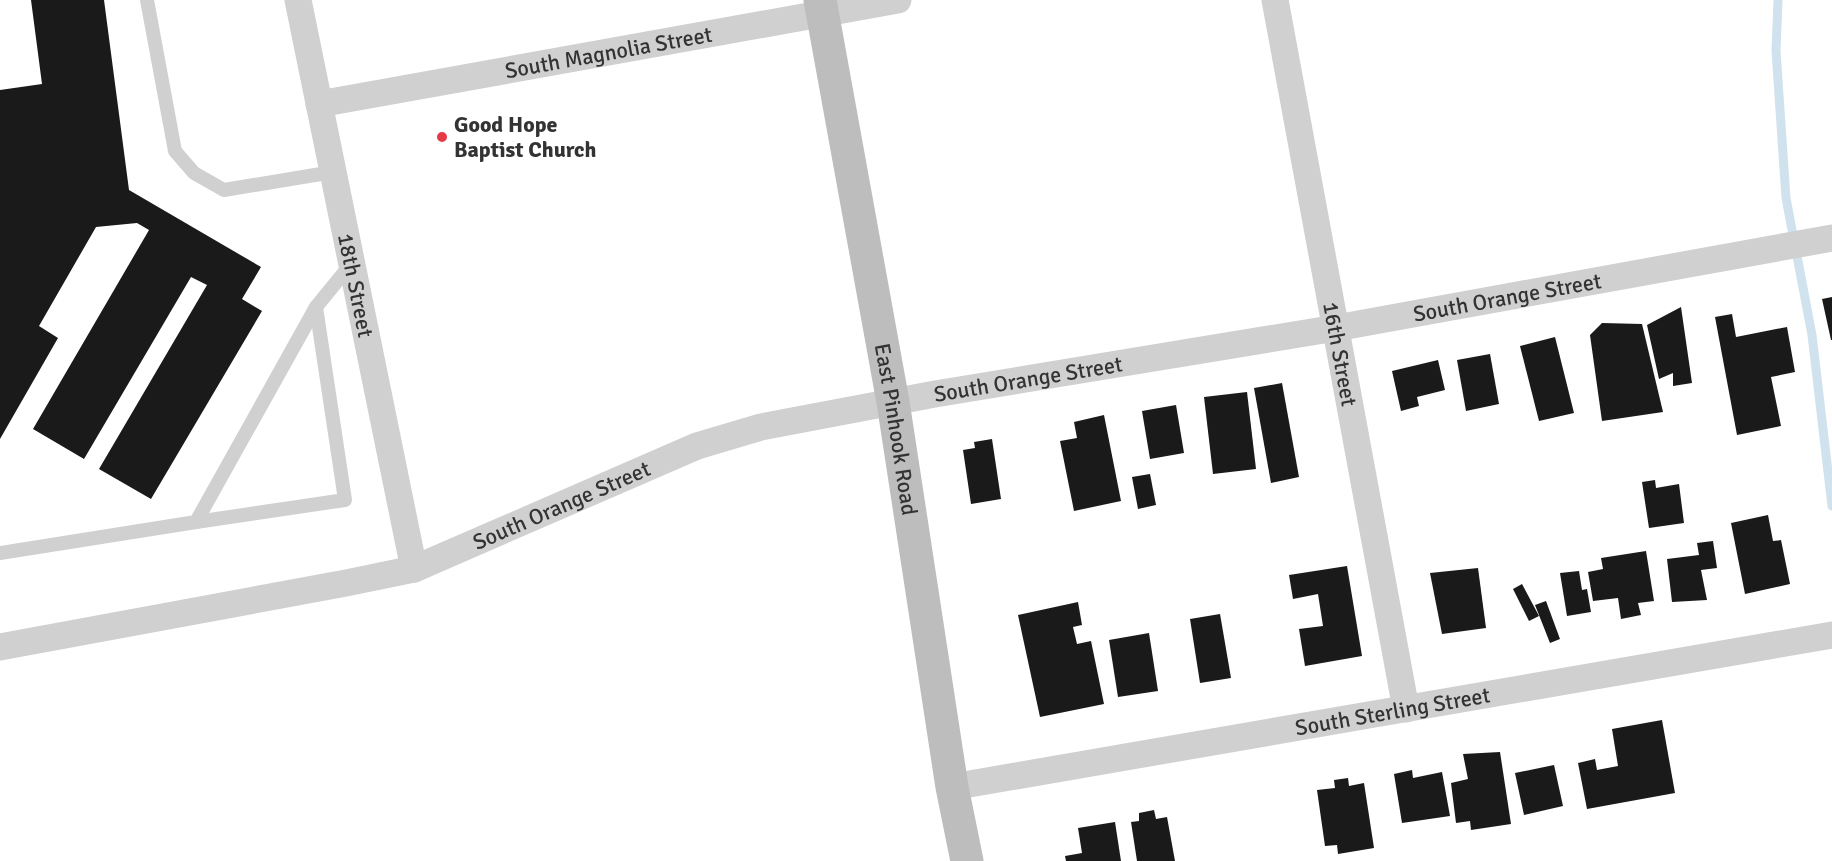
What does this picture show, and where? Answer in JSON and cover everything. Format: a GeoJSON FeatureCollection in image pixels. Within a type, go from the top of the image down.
{"type":"FeatureCollection","features":[{"type":"Feature","properties":{"kind":"main road","name":"East Pinhook Road"},"geometry":{"type":"LineString","coordinates":[[821,6],[892,402],[952,787],[967,861]]}},
{"type":"Feature","properties":{"kind":"street","name":"18th Street"},"geometry":{"type":"LineString","coordinates":[[298,0],[414,569]]}},
{"type":"Feature","properties":{"kind":"street","name":"South Magnolia Street"},"geometry":{"type":"LineString","coordinates":[[319,104],[821,6],[897,0]]}},
{"type":"Feature","properties":{"kind":"street","name":"16th Street"},"geometry":{"type":"LineString","coordinates":[[1275,0],[1406,709]]}},
{"type":"Feature","properties":{"kind":"street","name":"South Orange Street"},"geometry":{"type":"LineString","coordinates":[[0,647],[414,569],[698,446],[761,427],[892,402],[1336,328],[1810,242]]}},
{"type":"Feature","properties":{"kind":"street","name":"South Sterling Street"},"geometry":{"type":"LineString","coordinates":[[952,787],[1832,635]]}},
{"type":"Feature","properties":{"kind":"lane"},"geometry":{"type":"LineString","coordinates":[[147,0],[175,151],[194,173],[224,190],[333,172]]}},
{"type":"Feature","properties":{"kind":"lane"},"geometry":{"type":"LineString","coordinates":[[195,522],[316,307],[352,263]]}},
{"type":"Feature","properties":{"kind":"lane"},"geometry":{"type":"LineString","coordinates":[[0,553],[345,500],[316,307]]}},
{"type":"Feature","properties":{"kind":"building"},"geometry":{"type":"Polygon","coordinates":[[[31,0],[104,0],[129,190],[261,267],[242,299],[262,311],[151,499],[99,469],[207,285],[191,277],[84,459],[33,429],[149,230],[137,223],[96,227],[39,326],[58,338],[0,439],[0,90],[42,84],[31,0]]]}},
{"type":"Feature","properties":{"kind":"building"},"geometry":{"type":"Polygon","coordinates":[[[1832,297],[1832,340],[1831,340],[1822,299],[1832,297]]]}},
{"type":"Feature","properties":{"kind":"building"},"geometry":{"type":"Polygon","coordinates":[[[1681,307],[1692,383],[1673,386],[1673,373],[1659,379],[1647,325],[1681,307]]]}},
{"type":"Feature","properties":{"kind":"building"},"geometry":{"type":"Polygon","coordinates":[[[1732,314],[1736,337],[1787,327],[1795,372],[1771,377],[1781,426],[1737,435],[1715,317],[1732,314]]]}},
{"type":"Feature","properties":{"kind":"building"},"geometry":{"type":"Polygon","coordinates":[[[1602,323],[1642,324],[1663,412],[1602,421],[1590,335],[1602,323]]]}},
{"type":"Feature","properties":{"kind":"building"},"geometry":{"type":"Polygon","coordinates":[[[1555,337],[1574,413],[1539,421],[1520,346],[1555,337]]]}},
{"type":"Feature","properties":{"kind":"building"},"geometry":{"type":"Polygon","coordinates":[[[1490,354],[1499,404],[1466,411],[1457,360],[1490,354]]]}},
{"type":"Feature","properties":{"kind":"building"},"geometry":{"type":"Polygon","coordinates":[[[1438,360],[1445,390],[1417,397],[1419,406],[1401,411],[1392,371],[1438,360]]]}},
{"type":"Feature","properties":{"kind":"building"},"geometry":{"type":"Polygon","coordinates":[[[1282,383],[1299,477],[1271,483],[1254,388],[1282,383]]]}},
{"type":"Feature","properties":{"kind":"building"},"geometry":{"type":"Polygon","coordinates":[[[1247,392],[1256,469],[1213,474],[1204,397],[1247,392]]]}},
{"type":"Feature","properties":{"kind":"building"},"geometry":{"type":"Polygon","coordinates":[[[1176,405],[1184,453],[1150,459],[1142,411],[1176,405]]]}},
{"type":"Feature","properties":{"kind":"building"},"geometry":{"type":"Polygon","coordinates":[[[1104,415],[1121,501],[1074,511],[1060,441],[1077,438],[1074,422],[1104,415]]]}},
{"type":"Feature","properties":{"kind":"building"},"geometry":{"type":"Polygon","coordinates":[[[992,439],[1001,499],[971,504],[963,450],[975,448],[974,442],[992,439]]]}},
{"type":"Feature","properties":{"kind":"building"},"geometry":{"type":"Polygon","coordinates":[[[1150,474],[1156,505],[1138,509],[1132,477],[1150,474]]]}},
{"type":"Feature","properties":{"kind":"building"},"geometry":{"type":"Polygon","coordinates":[[[1655,480],[1656,488],[1679,484],[1684,523],[1649,528],[1642,482],[1655,480]]]}},
{"type":"Feature","properties":{"kind":"building"},"geometry":{"type":"Polygon","coordinates":[[[1768,515],[1773,541],[1781,540],[1790,584],[1745,594],[1731,523],[1768,515]]]}},
{"type":"Feature","properties":{"kind":"building"},"geometry":{"type":"Polygon","coordinates":[[[1713,541],[1717,568],[1701,570],[1707,600],[1672,602],[1667,559],[1699,555],[1697,543],[1713,541]]]}},
{"type":"Feature","properties":{"kind":"building"},"geometry":{"type":"Polygon","coordinates":[[[1646,551],[1654,601],[1638,603],[1641,615],[1621,619],[1618,598],[1593,601],[1588,572],[1603,569],[1601,558],[1646,551]]]}},
{"type":"Feature","properties":{"kind":"building"},"geometry":{"type":"Polygon","coordinates":[[[1347,566],[1362,656],[1305,666],[1299,629],[1323,626],[1318,594],[1293,599],[1289,575],[1347,566]]]}},
{"type":"Feature","properties":{"kind":"building"},"geometry":{"type":"Polygon","coordinates":[[[1478,568],[1486,628],[1442,634],[1430,573],[1478,568]]]}},
{"type":"Feature","properties":{"kind":"building"},"geometry":{"type":"Polygon","coordinates":[[[1579,571],[1582,590],[1587,589],[1591,612],[1567,616],[1560,573],[1579,571]]]}},
{"type":"Feature","properties":{"kind":"building"},"geometry":{"type":"Polygon","coordinates":[[[1522,584],[1539,616],[1529,621],[1513,589],[1522,584]]]}},
{"type":"Feature","properties":{"kind":"building"},"geometry":{"type":"Polygon","coordinates":[[[1546,601],[1560,639],[1550,643],[1535,605],[1546,601]]]}},
{"type":"Feature","properties":{"kind":"building"},"geometry":{"type":"Polygon","coordinates":[[[1078,602],[1082,625],[1073,627],[1077,644],[1091,641],[1104,704],[1040,717],[1018,615],[1078,602]]]}},
{"type":"Feature","properties":{"kind":"building"},"geometry":{"type":"Polygon","coordinates":[[[1220,614],[1231,678],[1200,683],[1190,619],[1220,614]]]}},
{"type":"Feature","properties":{"kind":"building"},"geometry":{"type":"Polygon","coordinates":[[[1149,633],[1158,691],[1118,697],[1109,640],[1149,633]]]}},
{"type":"Feature","properties":{"kind":"building"},"geometry":{"type":"Polygon","coordinates":[[[1662,720],[1675,793],[1587,809],[1578,763],[1595,759],[1597,770],[1618,766],[1612,729],[1662,720]]]}},
{"type":"Feature","properties":{"kind":"building"},"geometry":{"type":"Polygon","coordinates":[[[1500,752],[1511,824],[1471,830],[1470,821],[1456,823],[1451,783],[1468,779],[1463,754],[1500,752]]]}},
{"type":"Feature","properties":{"kind":"building"},"geometry":{"type":"Polygon","coordinates":[[[1554,765],[1563,806],[1524,815],[1515,773],[1554,765]]]}},
{"type":"Feature","properties":{"kind":"building"},"geometry":{"type":"Polygon","coordinates":[[[1412,770],[1413,778],[1442,772],[1450,816],[1402,823],[1394,774],[1412,770]]]}},
{"type":"Feature","properties":{"kind":"building"},"geometry":{"type":"Polygon","coordinates":[[[1348,778],[1349,786],[1364,783],[1374,848],[1338,854],[1337,845],[1325,846],[1317,790],[1335,788],[1334,780],[1348,778]]]}},
{"type":"Feature","properties":{"kind":"building"},"geometry":{"type":"Polygon","coordinates":[[[1154,810],[1156,819],[1167,817],[1175,861],[1137,861],[1131,822],[1139,821],[1139,813],[1154,810]]]}},
{"type":"Feature","properties":{"kind":"building"},"geometry":{"type":"Polygon","coordinates":[[[1115,822],[1121,861],[1066,861],[1065,856],[1082,853],[1078,828],[1115,822]]]}},
{"type":"Feature","properties":{"kind":"waterway"},"geometry":{"type":"LineString","coordinates":[[1778,0],[1776,51],[1786,198],[1812,335],[1832,506]]}},
{"type":"Feature","properties":{"kind":"place","name":"Good Hope Baptist Church"},"geometry":{"type":"Point","coordinates":[442,137]}}]}
